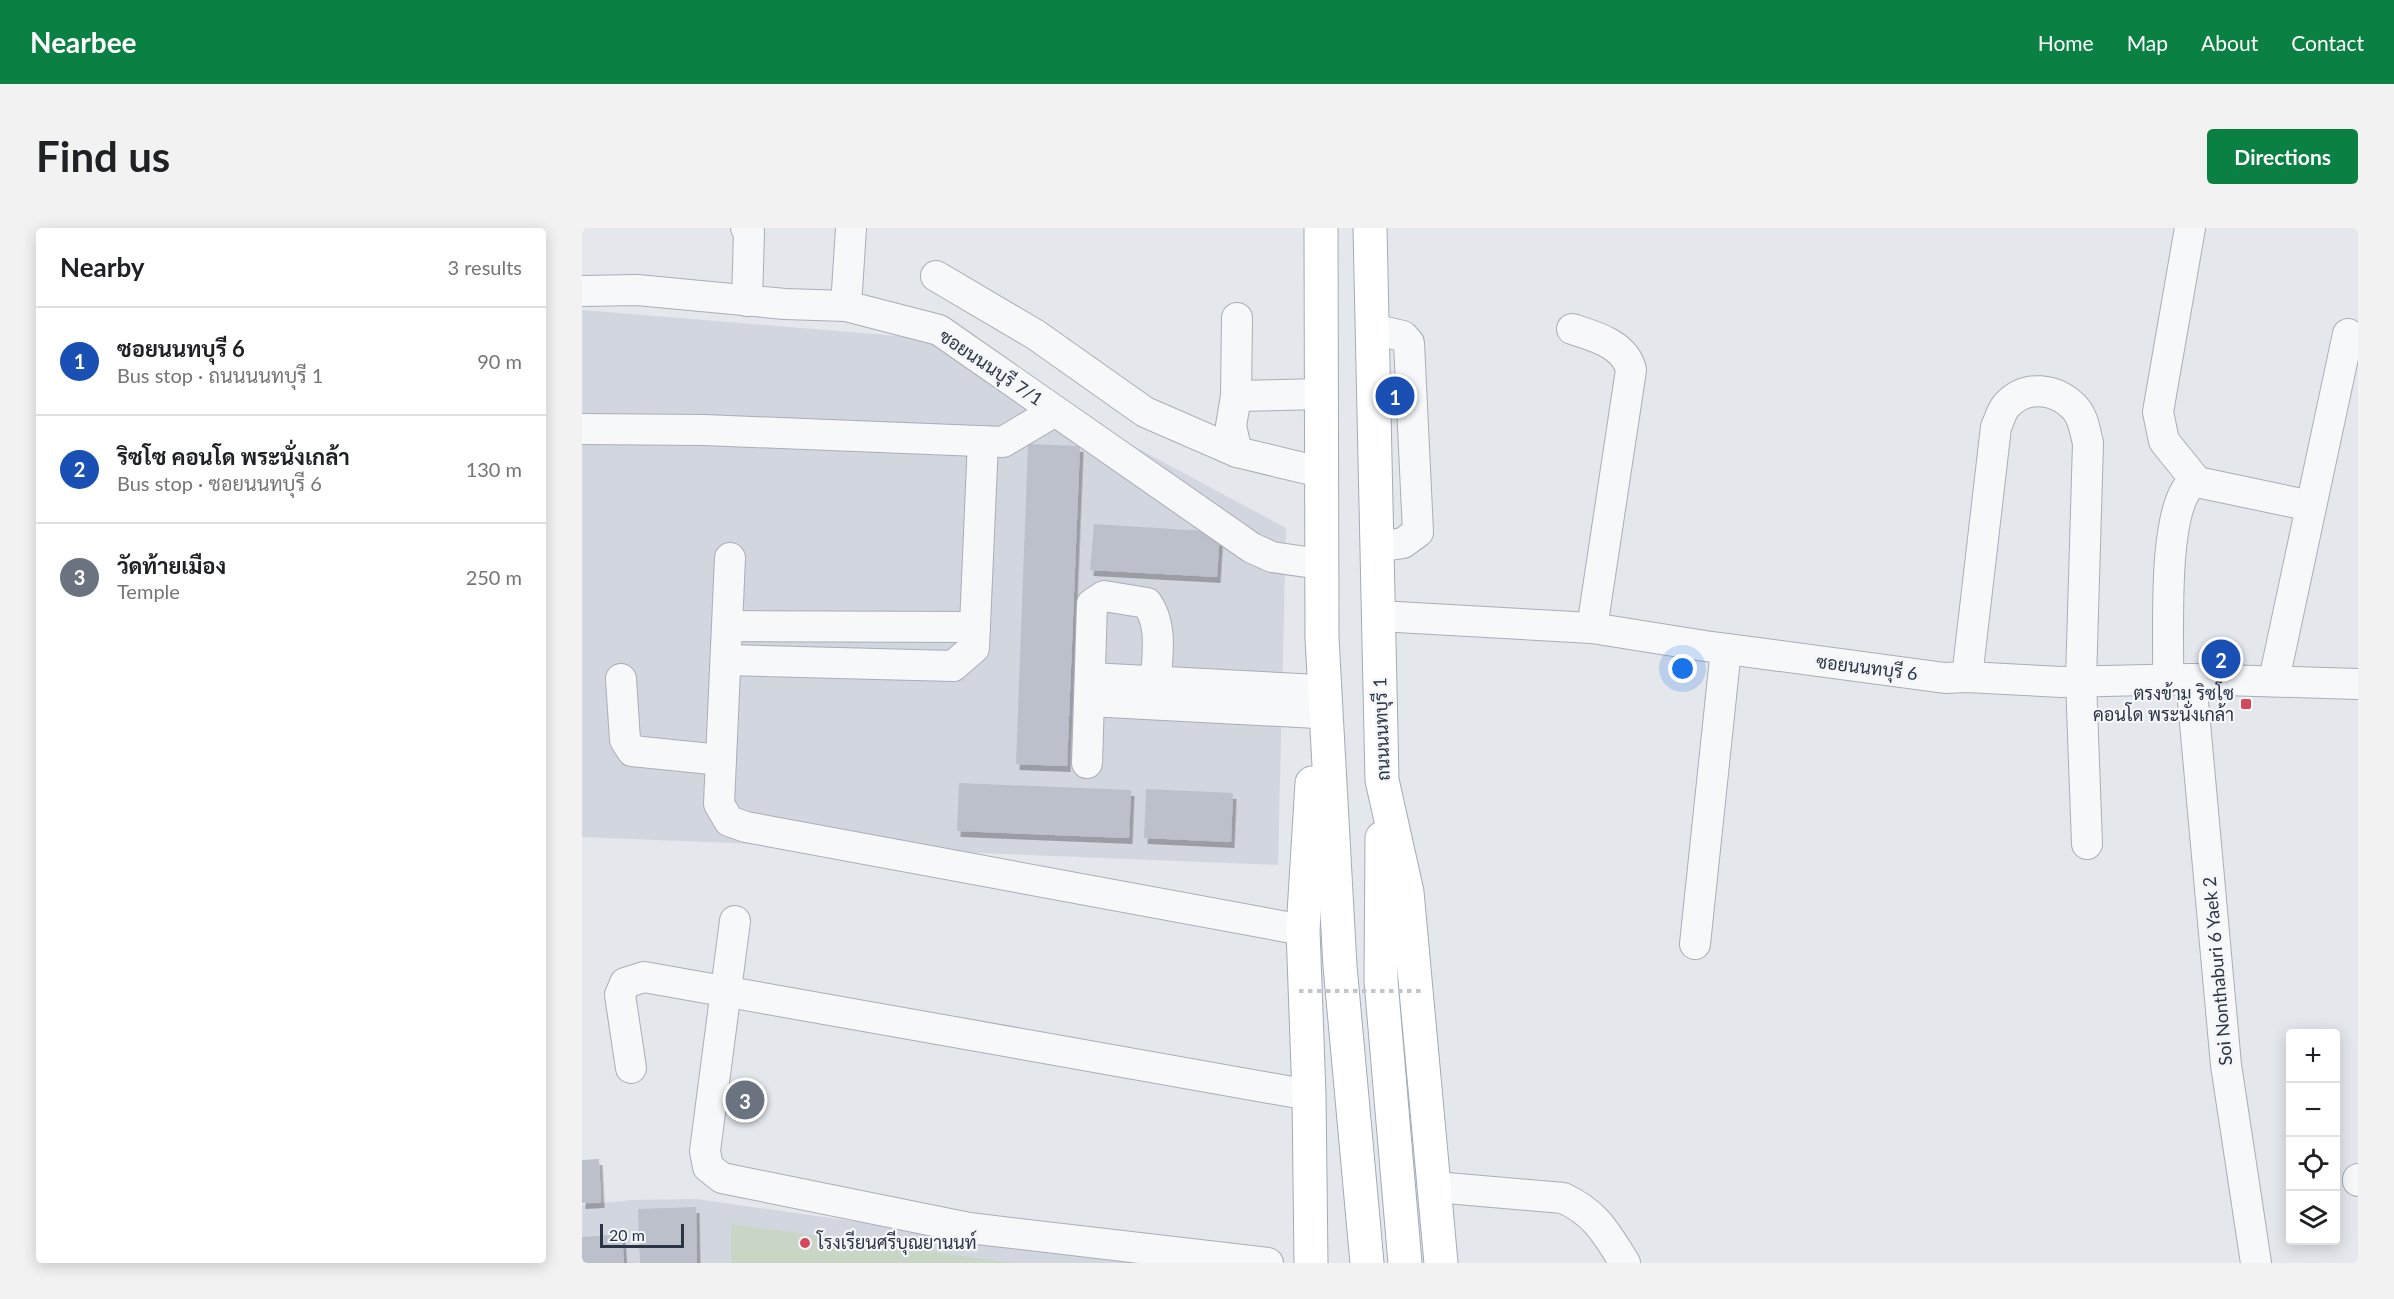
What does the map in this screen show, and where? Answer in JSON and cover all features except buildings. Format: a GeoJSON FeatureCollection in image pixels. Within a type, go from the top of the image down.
{"type":"FeatureCollection","features":[{"type":"Feature","properties":{"kind":"main road"},"geometry":{"type":"LineString","coordinates":[[1321,228],[1320,564],[1322,638],[1340,966],[1365,1257]]}},
{"type":"Feature","properties":{"kind":"main road","name":"ถนนนนทบุรี 1"},"geometry":{"type":"LineString","coordinates":[[1370,228],[1383,780],[1407,892],[1440,1263]]}},
{"type":"Feature","properties":{"kind":"main road"},"geometry":{"type":"LineString","coordinates":[[1311,1263],[1309,1095],[1303,930],[1322,638]]}},
{"type":"Feature","properties":{"kind":"main road"},"geometry":{"type":"LineString","coordinates":[[1383,780],[1381,981],[1405,1263]]}},
{"type":"Feature","properties":{"kind":"street"},"geometry":{"type":"LineString","coordinates":[[746,228],[748,232],[747,301]]}},
{"type":"Feature","properties":{"kind":"street"},"geometry":{"type":"LineString","coordinates":[[846,306],[851,228]]}},
{"type":"Feature","properties":{"kind":"street"},"geometry":{"type":"LineString","coordinates":[[2190,228],[2158,412],[2164,441],[2197,482],[2311,506]]}},
{"type":"Feature","properties":{"kind":"street"},"geometry":{"type":"LineString","coordinates":[[936,276],[1036,335],[1145,412],[1237,452],[1320,472]]}},
{"type":"Feature","properties":{"kind":"street","name":"ซอยนนนบุรี 7/1"},"geometry":{"type":"LineString","coordinates":[[582,291],[637,290],[747,301],[846,306],[939,330],[1252,548],[1272,557],[1320,564]]}},
{"type":"Feature","properties":{"kind":"street"},"geometry":{"type":"LineString","coordinates":[[1237,318],[1236,396],[1232,426],[1237,452]]}},
{"type":"Feature","properties":{"kind":"street"},"geometry":{"type":"LineString","coordinates":[[1572,328],[1614,346],[1624,354],[1631,370],[1592,628]]}},
{"type":"Feature","properties":{"kind":"street"},"geometry":{"type":"LineString","coordinates":[[2274,680],[2348,334]]}},
{"type":"Feature","properties":{"kind":"street"},"geometry":{"type":"LineString","coordinates":[[1967,677],[1996,427],[2005,407],[2020,394],[2046,391],[2059,395],[2076,409],[2084,423],[2088,443],[2081,680],[2087,844]]}},
{"type":"Feature","properties":{"kind":"street"},"geometry":{"type":"LineString","coordinates":[[1236,396],[1321,394]]}},
{"type":"Feature","properties":{"kind":"street"},"geometry":{"type":"LineString","coordinates":[[582,429],[704,430],[1003,442],[1055,411]]}},
{"type":"Feature","properties":{"kind":"street"},"geometry":{"type":"LineString","coordinates":[[726,660],[954,666],[974,648],[983,441]]}},
{"type":"Feature","properties":{"kind":"street","name":"Soi Nonthaburi 6 Yaek 2"},"geometry":{"type":"LineString","coordinates":[[2197,482],[2187,488],[2176,518],[2171,549],[2179,679],[2226,1065],[2256,1263]]}},
{"type":"Feature","properties":{"kind":"street"},"geometry":{"type":"LineString","coordinates":[[730,558],[720,804],[729,820],[746,826],[1303,930]]}},
{"type":"Feature","properties":{"kind":"street"},"geometry":{"type":"LineString","coordinates":[[1087,764],[1092,604],[1104,596],[1147,603],[1158,627],[1156,681]]}},
{"type":"Feature","properties":{"kind":"street","name":"ซอยนนทบุรี 6"},"geometry":{"type":"LineString","coordinates":[[1379,616],[1592,628],[1726,649],[1945,678],[2061,682],[2179,679],[2274,680],[2358,684]]}},
{"type":"Feature","properties":{"kind":"street"},"geometry":{"type":"LineString","coordinates":[[728,626],[975,627]]}},
{"type":"Feature","properties":{"kind":"street"},"geometry":{"type":"LineString","coordinates":[[1695,944],[1726,649]]}},
{"type":"Feature","properties":{"kind":"street"},"geometry":{"type":"LineString","coordinates":[[621,680],[625,740],[632,751],[721,760]]}},
{"type":"Feature","properties":{"kind":"street"},"geometry":{"type":"LineString","coordinates":[[1089,689],[1156,681],[1317,701]]}},
{"type":"Feature","properties":{"kind":"street"},"geometry":{"type":"LineString","coordinates":[[1089,689],[1317,701]]}},
{"type":"Feature","properties":{"kind":"street"},"geometry":{"type":"LineString","coordinates":[[735,921],[705,1150],[708,1167],[722,1178],[969,1228],[1268,1263]]}},
{"type":"Feature","properties":{"kind":"street"},"geometry":{"type":"LineString","coordinates":[[631,1068],[620,995],[625,983],[644,977],[1309,1095]]}},
{"type":"Feature","properties":{"kind":"street"},"geometry":{"type":"LineString","coordinates":[[1435,1187],[1563,1198],[1598,1220],[1625,1263]]}},
{"type":"Feature","properties":{"kind":"path"},"geometry":{"type":"LineString","coordinates":[[1299,991],[1422,991]]}},
{"type":"Feature","properties":{"kind":"shaded area"},"geometry":{"type":"Polygon","coordinates":[[[582,310],[934,339],[1286,528],[1278,865],[582,837],[582,310]]]}},
{"type":"Feature","properties":{"kind":"shaded area","name":"โรงเรียนศรีบุณยานนท์"},"geometry":{"type":"Polygon","coordinates":[[[696,1199],[858,1222],[1196,1263],[582,1263],[582,1205],[632,1200],[696,1199]]]}},
{"type":"Feature","properties":{"kind":"green space"},"geometry":{"type":"Polygon","coordinates":[[[731,1224],[1013,1263],[731,1263],[731,1224]]]}},
{"type":"Feature","properties":{"kind":"place","name":"ซอยนนทบุรี 6"},"geometry":{"type":"Point","coordinates":[1395,396]}},
{"type":"Feature","properties":{"kind":"place","name":"ริซโซ คอนโด พระนั่งเกล้า"},"geometry":{"type":"Point","coordinates":[2221,659]}},
{"type":"Feature","properties":{"kind":"place","name":"ตรงข้าม ริซโซ คอนโด พระนั่งเกล้า"},"geometry":{"type":"Point","coordinates":[2246,704]}},
{"type":"Feature","properties":{"kind":"place","name":"วัดท้ายเมือง"},"geometry":{"type":"Point","coordinates":[745,1100]}},
{"type":"Feature","properties":{"kind":"place","name":"โรงเรียนศรีบุณยานนท์"},"geometry":{"type":"Point","coordinates":[805,1243]}}]}
